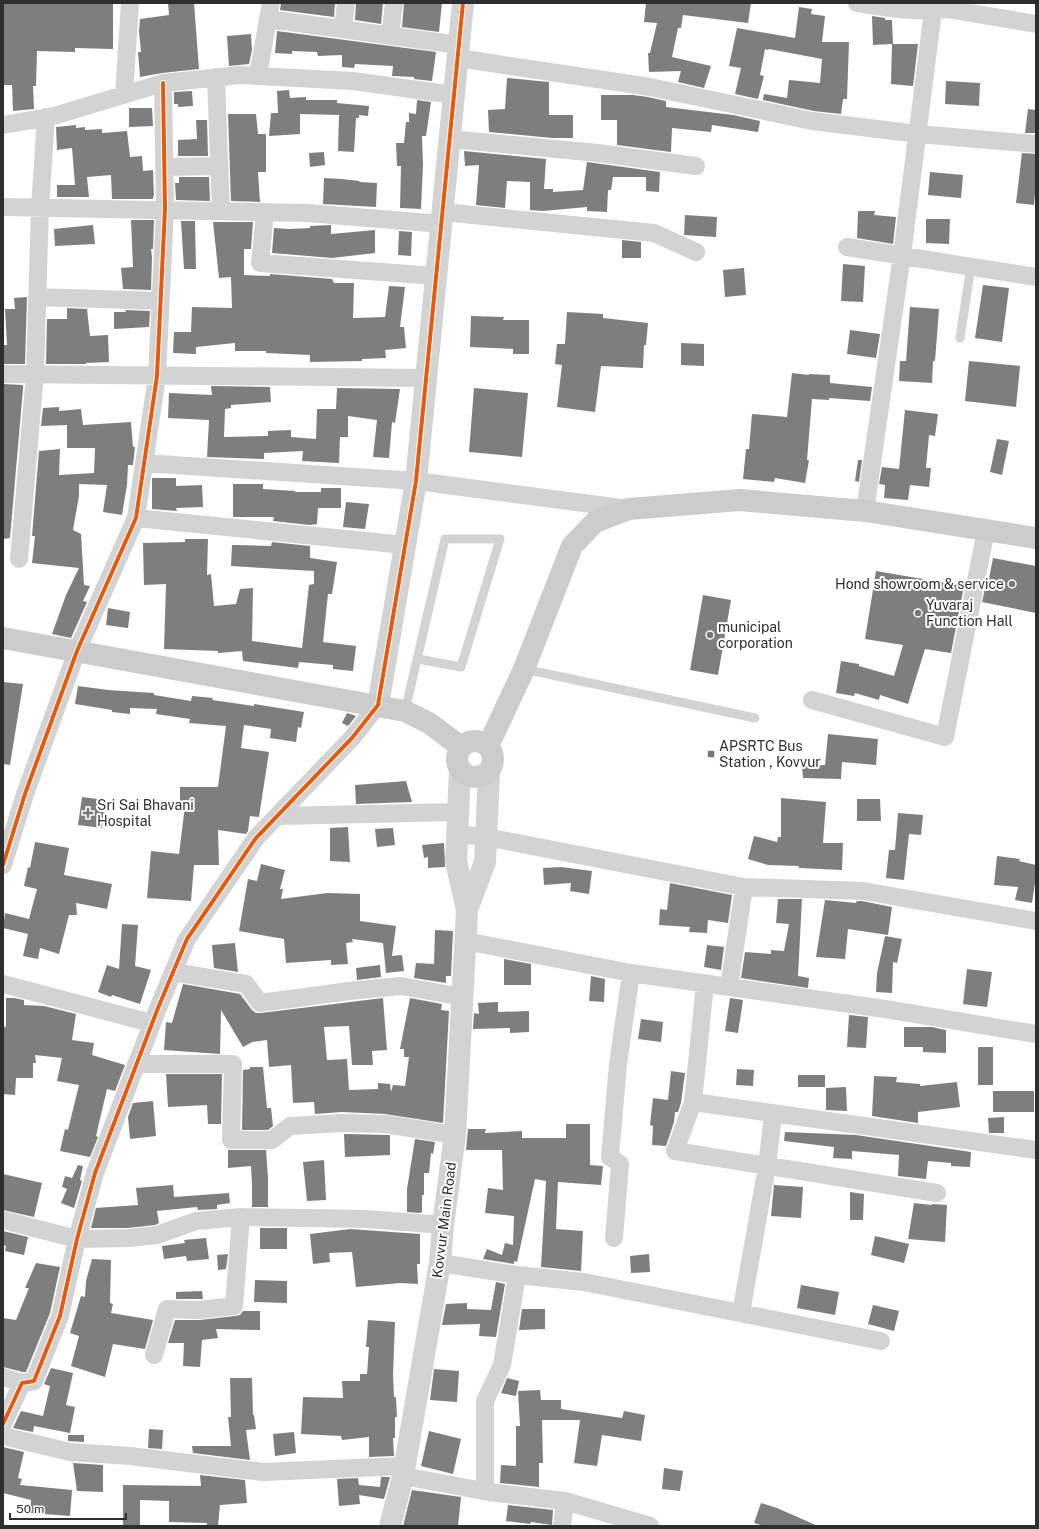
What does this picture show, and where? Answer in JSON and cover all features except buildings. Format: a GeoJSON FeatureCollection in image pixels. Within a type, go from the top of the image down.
{"type":"FeatureCollection","features":[{"type":"Feature","properties":{"kind":"main road"},"geometry":{"type":"LineString","coordinates":[[488,746],[524,669],[572,546],[595,522],[630,508],[740,500],[865,511],[1036,538]]}},
{"type":"Feature","properties":{"kind":"main road"},"geometry":{"type":"LineString","coordinates":[[3,638],[406,711],[429,723],[461,747]]}},
{"type":"Feature","properties":{"kind":"main road"},"geometry":{"type":"LineString","coordinates":[[472,741],[483,743],[488,746],[493,756],[493,762],[489,772],[484,776],[477,778],[465,775],[460,770],[456,758],[461,747],[472,741]]}},
{"type":"Feature","properties":{"kind":"street"},"geometry":{"type":"LineString","coordinates":[[124,95],[130,3]]}},
{"type":"Feature","properties":{"kind":"street"},"geometry":{"type":"LineString","coordinates":[[343,29],[346,3]]}},
{"type":"Feature","properties":{"kind":"street"},"geometry":{"type":"LineString","coordinates":[[390,36],[394,3]]}},
{"type":"Feature","properties":{"kind":"street"},"geometry":{"type":"LineString","coordinates":[[3,1377],[22,1383],[34,1381],[60,1316],[77,1238],[95,1173],[152,1023],[187,939],[256,838],[352,738],[378,705],[416,481],[463,3]]}},
{"type":"Feature","properties":{"kind":"street"},"geometry":{"type":"LineString","coordinates":[[857,3],[885,8],[933,11],[947,9],[999,10],[1036,24]]}},
{"type":"Feature","properties":{"kind":"street"},"geometry":{"type":"LineString","coordinates":[[258,75],[270,11],[343,29],[390,36],[458,51],[650,87],[812,120],[918,134],[1036,144]]}},
{"type":"Feature","properties":{"kind":"street"},"geometry":{"type":"LineString","coordinates":[[865,511],[902,255],[933,11]]}},
{"type":"Feature","properties":{"kind":"street"},"geometry":{"type":"LineString","coordinates":[[3,125],[46,117],[164,83],[240,75],[353,81],[454,95]]}},
{"type":"Feature","properties":{"kind":"street"},"geometry":{"type":"LineString","coordinates":[[216,77],[221,210]]}},
{"type":"Feature","properties":{"kind":"street"},"geometry":{"type":"LineString","coordinates":[[3,865],[25,794],[77,651],[136,518],[157,376],[165,209],[164,83]]}},
{"type":"Feature","properties":{"kind":"street"},"geometry":{"type":"LineString","coordinates":[[19,559],[35,374],[40,207],[46,117]]}},
{"type":"Feature","properties":{"kind":"street"},"geometry":{"type":"LineString","coordinates":[[450,138],[598,153],[696,166]]}},
{"type":"Feature","properties":{"kind":"street"},"geometry":{"type":"LineString","coordinates":[[164,167],[219,166]]}},
{"type":"Feature","properties":{"kind":"street"},"geometry":{"type":"LineString","coordinates":[[3,207],[221,210],[442,218],[654,233],[696,252]]}},
{"type":"Feature","properties":{"kind":"street"},"geometry":{"type":"LineString","coordinates":[[265,212],[260,263],[436,276]]}},
{"type":"Feature","properties":{"kind":"street"},"geometry":{"type":"LineString","coordinates":[[847,247],[1036,277]]}},
{"type":"Feature","properties":{"kind":"street"},"geometry":{"type":"LineString","coordinates":[[37,297],[160,301]]}},
{"type":"Feature","properties":{"kind":"street"},"geometry":{"type":"LineString","coordinates":[[3,374],[427,378]]}},
{"type":"Feature","properties":{"kind":"street"},"geometry":{"type":"LineString","coordinates":[[144,463],[416,481],[630,508]]}},
{"type":"Feature","properties":{"kind":"street"},"geometry":{"type":"LineString","coordinates":[[136,518],[405,545]]}},
{"type":"Feature","properties":{"kind":"street"},"geometry":{"type":"LineString","coordinates":[[812,700],[945,737],[986,530]]}},
{"type":"Feature","properties":{"kind":"street","name":"Kovvur Main Road"},"geometry":{"type":"LineString","coordinates":[[390,1526],[404,1471],[440,1263],[443,1225],[455,1135],[467,910],[456,861],[460,770]]}},
{"type":"Feature","properties":{"kind":"street","name":"Kovvur Main Road"},"geometry":{"type":"LineString","coordinates":[[467,910],[485,862],[489,772]]}},
{"type":"Feature","properties":{"kind":"street"},"geometry":{"type":"LineString","coordinates":[[277,816],[457,812]]}},
{"type":"Feature","properties":{"kind":"street"},"geometry":{"type":"LineString","coordinates":[[457,834],[486,837],[744,887],[863,891],[1036,921]]}},
{"type":"Feature","properties":{"kind":"street"},"geometry":{"type":"LineString","coordinates":[[729,987],[744,887]]}},
{"type":"Feature","properties":{"kind":"street"},"geometry":{"type":"LineString","coordinates":[[465,941],[631,973],[885,1009],[1036,1034]]}},
{"type":"Feature","properties":{"kind":"street"},"geometry":{"type":"LineString","coordinates":[[173,972],[246,984],[260,1003],[349,991],[401,986],[463,997]]}},
{"type":"Feature","properties":{"kind":"street"},"geometry":{"type":"LineString","coordinates":[[614,1238],[620,1164],[610,1157],[618,1064],[631,973]]}},
{"type":"Feature","properties":{"kind":"street"},"geometry":{"type":"LineString","coordinates":[[3,984],[152,1023]]}},
{"type":"Feature","properties":{"kind":"street"},"geometry":{"type":"LineString","coordinates":[[705,984],[693,1102],[675,1151],[937,1193]]}},
{"type":"Feature","properties":{"kind":"street"},"geometry":{"type":"LineString","coordinates":[[136,1064],[233,1064],[231,1140],[272,1140],[290,1126],[342,1123],[385,1124],[455,1135]]}},
{"type":"Feature","properties":{"kind":"street"},"geometry":{"type":"LineString","coordinates":[[693,1102],[773,1115],[1036,1150]]}},
{"type":"Feature","properties":{"kind":"street"},"geometry":{"type":"LineString","coordinates":[[741,1313],[767,1166],[773,1115]]}},
{"type":"Feature","properties":{"kind":"street"},"geometry":{"type":"LineString","coordinates":[[154,1355],[167,1309],[199,1310],[234,1306],[241,1217]]}},
{"type":"Feature","properties":{"kind":"street"},"geometry":{"type":"LineString","coordinates":[[3,1220],[77,1238],[129,1238],[157,1235],[196,1221],[241,1217],[366,1220],[443,1225]]}},
{"type":"Feature","properties":{"kind":"street"},"geometry":{"type":"LineString","coordinates":[[440,1263],[584,1282],[881,1341]]}},
{"type":"Feature","properties":{"kind":"street"},"geometry":{"type":"LineString","coordinates":[[485,1491],[485,1401],[502,1365],[517,1274]]}},
{"type":"Feature","properties":{"kind":"street"},"geometry":{"type":"LineString","coordinates":[[3,1424],[22,1383]]}},
{"type":"Feature","properties":{"kind":"street"},"geometry":{"type":"LineString","coordinates":[[3,1436],[70,1452],[130,1456],[263,1472],[404,1471],[485,1491],[565,1501],[650,1526]]}},
{"type":"Feature","properties":{"kind":"street"},"geometry":{"type":"LineString","coordinates":[[562,1526],[565,1501]]}},
{"type":"Feature","properties":{"kind":"lane"},"geometry":{"type":"LineString","coordinates":[[960,338],[971,266]]}},
{"type":"Feature","properties":{"kind":"lane"},"geometry":{"type":"LineString","coordinates":[[406,711],[445,539],[500,539],[460,667],[418,659]]}},
{"type":"Feature","properties":{"kind":"lane"},"geometry":{"type":"LineString","coordinates":[[524,669],[755,718]]}},
{"type":"Feature","properties":{"kind":"cycle path"},"geometry":{"type":"LineString","coordinates":[[3,1424],[22,1383],[34,1381],[60,1316],[77,1239],[95,1173],[158,1008],[187,939],[256,838],[352,738],[378,705],[416,481],[463,3]]}},
{"type":"Feature","properties":{"kind":"cycle path"},"geometry":{"type":"LineString","coordinates":[[3,865],[25,794],[77,651],[136,518],[157,376],[165,209],[163,83]]}},
{"type":"Feature","properties":{"kind":"place","name":"Hond showroom & service"},"geometry":{"type":"Point","coordinates":[1012,584]}},
{"type":"Feature","properties":{"kind":"place","name":"Yuvaraj Function Hall"},"geometry":{"type":"Point","coordinates":[918,613]}},
{"type":"Feature","properties":{"kind":"place","name":"municipal corporation"},"geometry":{"type":"Point","coordinates":[710,635]}},
{"type":"Feature","properties":{"kind":"place","name":"APSRTC Bus Station , Kovvur"},"geometry":{"type":"Point","coordinates":[711,754]}},
{"type":"Feature","properties":{"kind":"place","name":"Sri Sai Bhavani Hospital"},"geometry":{"type":"Point","coordinates":[88,813]}}]}
